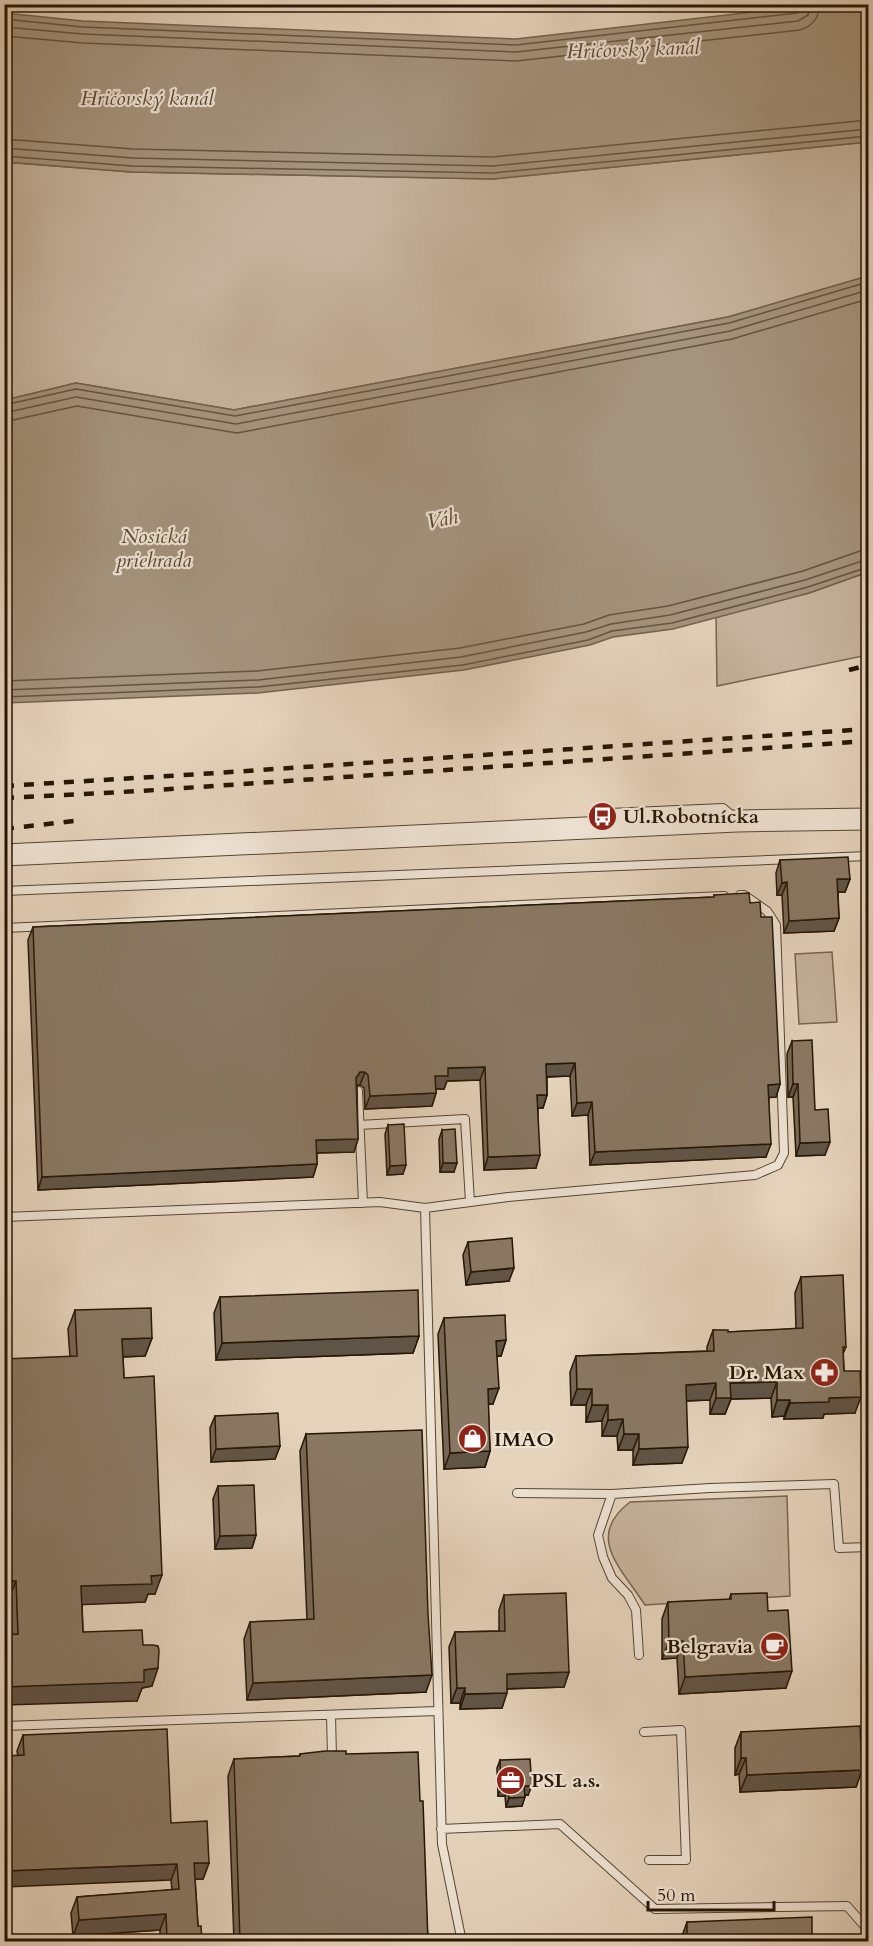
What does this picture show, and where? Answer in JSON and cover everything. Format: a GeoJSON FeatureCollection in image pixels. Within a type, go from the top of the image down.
{"type":"FeatureCollection","features":[{"type":"Feature","properties":{"kind":"street"},"geometry":{"type":"LineString","coordinates":[[4,855],[737,821],[868,819]]}},
{"type":"Feature","properties":{"kind":"lane"},"geometry":{"type":"LineString","coordinates":[[4,891],[868,856]]}},
{"type":"Feature","properties":{"kind":"lane"},"geometry":{"type":"LineString","coordinates":[[4,928],[744,895],[767,911],[776,925],[784,1153],[778,1165],[755,1175],[425,1208],[381,1202],[4,1217]]}},
{"type":"Feature","properties":{"kind":"lane"},"geometry":{"type":"LineString","coordinates":[[358,1091],[363,1203]]}},
{"type":"Feature","properties":{"kind":"lane"},"geometry":{"type":"LineString","coordinates":[[359,1125],[465,1119],[470,1202]]}},
{"type":"Feature","properties":{"kind":"lane"},"geometry":{"type":"LineString","coordinates":[[425,1208],[441,1829],[462,1941]]}},
{"type":"Feature","properties":{"kind":"lane"},"geometry":{"type":"LineString","coordinates":[[516,1493],[612,1494],[834,1484],[839,1548],[868,1547]]}},
{"type":"Feature","properties":{"kind":"lane"},"geometry":{"type":"LineString","coordinates":[[612,1494],[598,1535],[603,1557],[612,1578],[628,1595],[636,1610],[639,1654]]}},
{"type":"Feature","properties":{"kind":"lane"},"geometry":{"type":"LineString","coordinates":[[4,1726],[437,1711]]}},
{"type":"Feature","properties":{"kind":"lane"},"geometry":{"type":"LineString","coordinates":[[330,1715],[332,1757]]}},
{"type":"Feature","properties":{"kind":"lane"},"geometry":{"type":"LineString","coordinates":[[644,1732],[681,1730],[686,1860],[649,1860]]}},
{"type":"Feature","properties":{"kind":"lane"},"geometry":{"type":"LineString","coordinates":[[441,1829],[560,1824],[655,1908],[847,1905],[868,1930]]}},
{"type":"Feature","properties":{"kind":"shaded area"},"geometry":{"type":"Polygon","coordinates":[[[868,142],[868,276],[728,317],[234,410],[76,383],[5,400],[4,162],[132,172],[493,179],[868,142]]]}},
{"type":"Feature","properties":{"kind":"shaded area"},"geometry":{"type":"Polygon","coordinates":[[[868,572],[868,655],[717,686],[716,616],[809,593],[868,572]]]}},
{"type":"Feature","properties":{"kind":"shaded area"},"geometry":{"type":"Polygon","coordinates":[[[832,952],[837,1022],[799,1024],[795,954],[832,952]]]}},
{"type":"Feature","properties":{"kind":"shaded area"},"geometry":{"type":"Polygon","coordinates":[[[787,1496],[790,1596],[645,1605],[618,1566],[608,1540],[616,1515],[630,1502],[787,1496]]]}},
{"type":"Feature","properties":{"kind":"water","name":"Hričovský kanál"},"geometry":{"type":"Polygon","coordinates":[[[823,4],[868,5],[868,142],[493,179],[132,172],[5,162],[5,13],[83,21],[516,39],[823,4]]]}},
{"type":"Feature","properties":{"kind":"water","name":"Nosická priehrada"},"geometry":{"type":"Polygon","coordinates":[[[868,276],[868,572],[809,593],[673,629],[613,637],[590,645],[464,670],[258,693],[5,703],[5,400],[76,383],[234,410],[728,317],[868,276]]]}},
{"type":"Feature","properties":{"kind":"building"},"geometry":{"type":"Polygon","coordinates":[[[848,857],[850,879],[837,879],[839,918],[789,921],[787,882],[782,883],[780,860],[848,857]]]}},
{"type":"Feature","properties":{"kind":"building"},"geometry":{"type":"Polygon","coordinates":[[[749,893],[750,903],[760,902],[761,917],[772,917],[780,1084],[768,1085],[771,1144],[595,1152],[592,1102],[577,1103],[575,1063],[546,1064],[547,1095],[537,1095],[540,1155],[488,1157],[485,1067],[448,1068],[448,1076],[435,1076],[436,1093],[370,1096],[368,1075],[360,1072],[356,1078],[358,1139],[316,1140],[317,1164],[42,1177],[33,927],[714,897],[714,895],[749,893]]]}},
{"type":"Feature","properties":{"kind":"building"},"geometry":{"type":"Polygon","coordinates":[[[812,1040],[815,1110],[828,1109],[830,1142],[800,1143],[798,1084],[793,1084],[792,1041],[812,1040]]]}},
{"type":"Feature","properties":{"kind":"building"},"geometry":{"type":"Polygon","coordinates":[[[404,1124],[406,1165],[390,1166],[388,1125],[404,1124]]]}},
{"type":"Feature","properties":{"kind":"building"},"geometry":{"type":"Polygon","coordinates":[[[455,1129],[457,1163],[443,1163],[442,1130],[455,1129]]]}},
{"type":"Feature","properties":{"kind":"building"},"geometry":{"type":"Polygon","coordinates":[[[512,1238],[514,1268],[471,1272],[468,1242],[512,1238]]]}},
{"type":"Feature","properties":{"kind":"building"},"geometry":{"type":"Polygon","coordinates":[[[843,1275],[846,1347],[843,1347],[844,1371],[860,1371],[861,1397],[829,1398],[829,1402],[790,1403],[790,1400],[777,1400],[777,1382],[730,1383],[731,1398],[716,1398],[716,1383],[686,1385],[688,1447],[639,1449],[639,1434],[624,1434],[623,1419],[608,1420],[608,1405],[592,1405],[592,1389],[577,1389],[576,1356],[714,1351],[713,1330],[728,1330],[728,1332],[803,1328],[801,1277],[843,1275]]]}},
{"type":"Feature","properties":{"kind":"building"},"geometry":{"type":"Polygon","coordinates":[[[418,1290],[419,1336],[222,1343],[220,1297],[418,1290]]]}},
{"type":"Feature","properties":{"kind":"building"},"geometry":{"type":"Polygon","coordinates":[[[151,1308],[152,1338],[122,1339],[124,1378],[154,1376],[162,1575],[151,1576],[152,1584],[81,1586],[83,1632],[142,1630],[143,1645],[158,1646],[158,1668],[144,1670],[144,1682],[4,1687],[4,1635],[18,1634],[16,1581],[4,1581],[4,1359],[77,1356],[75,1310],[151,1308]]]}},
{"type":"Feature","properties":{"kind":"building"},"geometry":{"type":"Polygon","coordinates":[[[505,1315],[506,1340],[496,1341],[499,1388],[488,1389],[490,1451],[450,1453],[444,1318],[505,1315]]]}},
{"type":"Feature","properties":{"kind":"building"},"geometry":{"type":"Polygon","coordinates":[[[278,1413],[280,1446],[216,1449],[215,1416],[278,1413]]]}},
{"type":"Feature","properties":{"kind":"building"},"geometry":{"type":"Polygon","coordinates":[[[422,1430],[432,1675],[253,1683],[250,1622],[314,1619],[306,1434],[422,1430]]]}},
{"type":"Feature","properties":{"kind":"building"},"geometry":{"type":"Polygon","coordinates":[[[254,1485],[256,1535],[220,1536],[218,1486],[254,1485]]]}},
{"type":"Feature","properties":{"kind":"building"},"geometry":{"type":"Polygon","coordinates":[[[566,1593],[569,1672],[507,1674],[507,1693],[465,1694],[465,1688],[457,1688],[455,1632],[505,1631],[504,1595],[566,1593]]]}},
{"type":"Feature","properties":{"kind":"building"},"geometry":{"type":"Polygon","coordinates":[[[767,1593],[768,1611],[788,1610],[792,1671],[685,1677],[683,1641],[669,1642],[668,1602],[731,1599],[731,1594],[767,1593]]]}},
{"type":"Feature","properties":{"kind":"building"},"geometry":{"type":"Polygon","coordinates":[[[860,1726],[862,1770],[747,1775],[746,1758],[741,1758],[741,1732],[860,1726]]]}},
{"type":"Feature","properties":{"kind":"building"},"geometry":{"type":"Polygon","coordinates":[[[167,1729],[171,1823],[207,1821],[209,1863],[194,1863],[198,1926],[201,1926],[202,1941],[167,1941],[166,1914],[79,1920],[77,1897],[179,1889],[177,1864],[4,1871],[4,1756],[24,1755],[23,1735],[167,1729]]]}},
{"type":"Feature","properties":{"kind":"building"},"geometry":{"type":"Polygon","coordinates":[[[346,1751],[346,1754],[418,1752],[420,1801],[423,1801],[428,1941],[240,1941],[234,1759],[300,1756],[300,1754],[346,1751]]]}},
{"type":"Feature","properties":{"kind":"building"},"geometry":{"type":"Polygon","coordinates":[[[530,1759],[532,1786],[524,1786],[525,1797],[509,1798],[508,1787],[501,1787],[500,1760],[530,1759]]]}},
{"type":"Feature","properties":{"kind":"building"},"geometry":{"type":"Polygon","coordinates":[[[812,1917],[812,1941],[687,1941],[687,1922],[812,1917]]]}},
{"type":"Feature","properties":{"kind":"railway"},"geometry":{"type":"LineString","coordinates":[[849,670],[868,665]]}},
{"type":"Feature","properties":{"kind":"railway"},"geometry":{"type":"LineString","coordinates":[[4,786],[868,729]]}},
{"type":"Feature","properties":{"kind":"railway"},"geometry":{"type":"LineString","coordinates":[[4,798],[141,791],[868,741]]}},
{"type":"Feature","properties":{"kind":"railway"},"geometry":{"type":"LineString","coordinates":[[4,829],[74,821]]}},
{"type":"Feature","properties":{"kind":"place","name":"Ul.Robotnícka"},"geometry":{"type":"Point","coordinates":[602,816]}},
{"type":"Feature","properties":{"kind":"place","name":"Dr. Max"},"geometry":{"type":"Point","coordinates":[825,1372]}},
{"type":"Feature","properties":{"kind":"place","name":"IMAO"},"geometry":{"type":"Point","coordinates":[473,1439]}},
{"type":"Feature","properties":{"kind":"place","name":"Belgravia"},"geometry":{"type":"Point","coordinates":[774,1646]}},
{"type":"Feature","properties":{"kind":"place","name":"PSL a.s."},"geometry":{"type":"Point","coordinates":[510,1780]}},
{"type":"Feature","properties":{"kind":"water label","name":"Váh"},"geometry":{"type":"Point","coordinates":[442,519]}}]}
